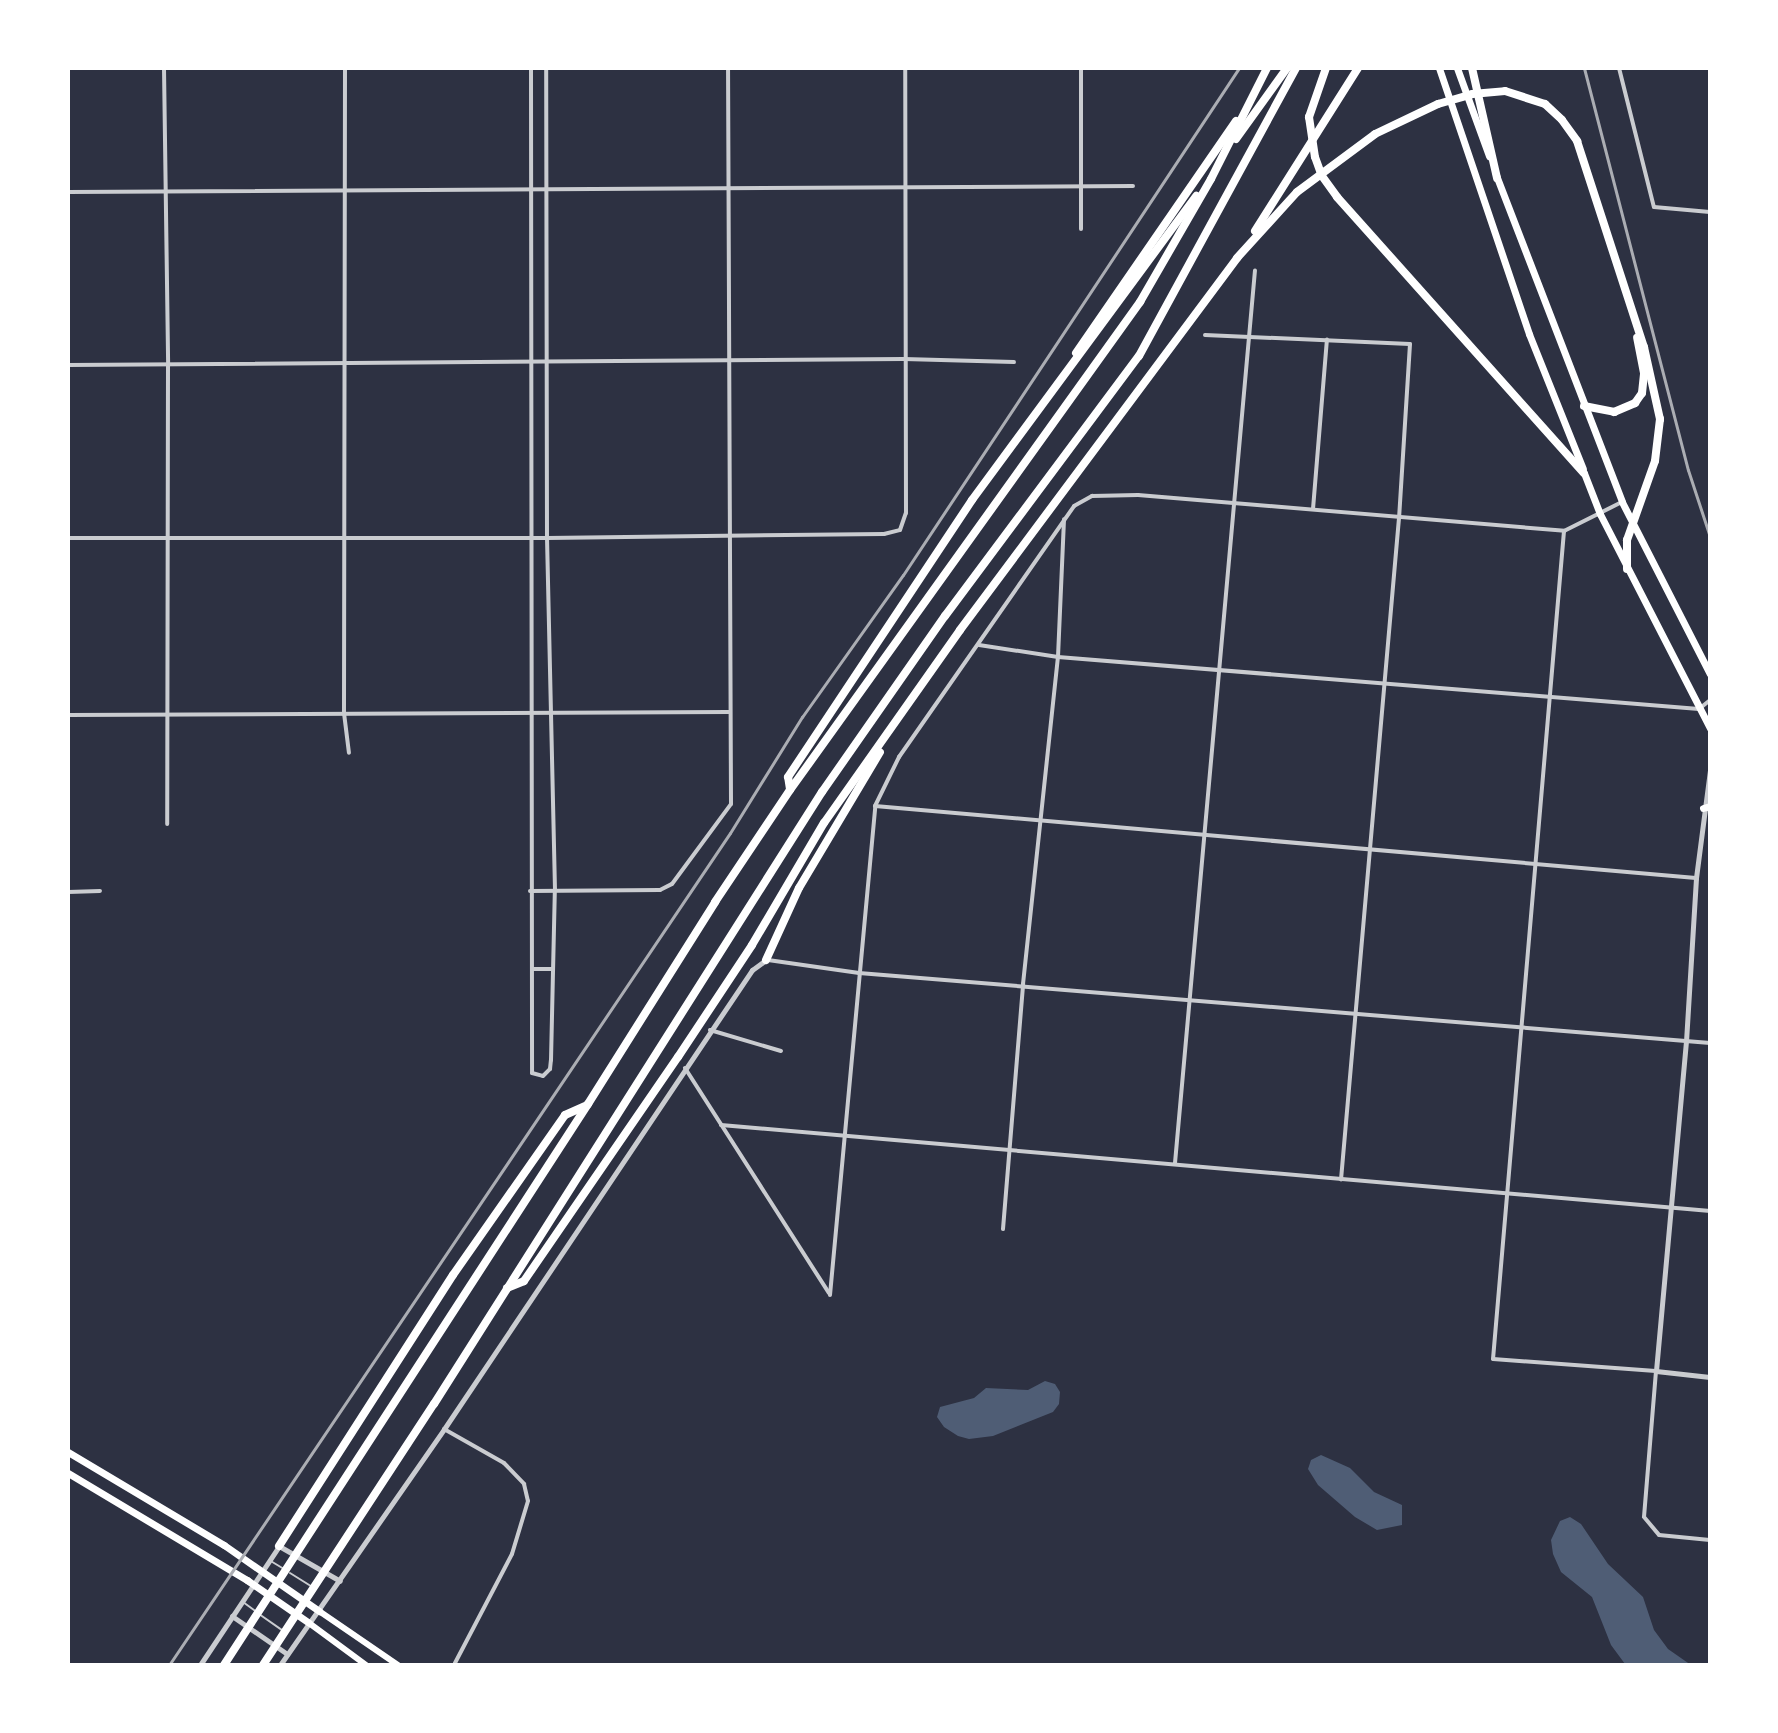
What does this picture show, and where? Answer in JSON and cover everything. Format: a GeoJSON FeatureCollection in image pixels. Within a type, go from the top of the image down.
{"type":"FeatureCollection","features":[{"type":"Feature","properties":{"kind":"highway"},"geometry":{"type":"LineString","coordinates":[[790,790],[788,777],[861,666],[1269,68]]}},
{"type":"Feature","properties":{"kind":"highway"},"geometry":{"type":"LineString","coordinates":[[224,1665],[790,790],[1140,302],[1211,179],[1269,68]]}},
{"type":"Feature","properties":{"kind":"highway"},"geometry":{"type":"LineString","coordinates":[[1049,394],[1095,338],[1287,68]]}},
{"type":"Feature","properties":{"kind":"highway"},"geometry":{"type":"LineString","coordinates":[[263,1665],[434,1404],[822,792],[1018,517],[1139,356],[1296,68]]}},
{"type":"Feature","properties":{"kind":"highway"},"geometry":{"type":"LineString","coordinates":[[1326,68],[1309,117],[1315,157],[1322,176],[1337,197],[1584,473]]}},
{"type":"Feature","properties":{"kind":"highway"},"geometry":{"type":"LineString","coordinates":[[507,1288],[524,1281],[752,945],[824,823],[1237,258],[1358,68]]}},
{"type":"Feature","properties":{"kind":"highway"},"geometry":{"type":"LineString","coordinates":[[1472,68],[1497,178]]}},
{"type":"Feature","properties":{"kind":"highway"},"geometry":{"type":"LineString","coordinates":[[1237,258],[1297,192],[1375,134],[1438,104],[1472,94],[1505,91],[1545,104],[1577,141],[1655,395],[1660,440],[1651,477],[1627,540],[1627,569]]}},
{"type":"Feature","properties":{"kind":"highway"},"geometry":{"type":"LineString","coordinates":[[1584,406],[1614,412],[1635,403],[1642,393],[1644,373],[1637,333]]}},
{"type":"Feature","properties":{"kind":"highway"},"geometry":{"type":"LineString","coordinates":[[766,960],[799,888],[889,737],[892,726]]}},
{"type":"Feature","properties":{"kind":"highway"},"geometry":{"type":"LineString","coordinates":[[279,1546],[453,1275],[565,1115],[588,1104]]}},
{"type":"Feature","properties":{"kind":"main road"},"geometry":{"type":"LineString","coordinates":[[1439,68],[1529,334],[1600,514],[1710,728]]}},
{"type":"Feature","properties":{"kind":"main road"},"geometry":{"type":"LineString","coordinates":[[1457,68],[1523,249],[1622,502],[1710,674]]}},
{"type":"Feature","properties":{"kind":"main road"},"geometry":{"type":"LineString","coordinates":[[68,1452],[322,1608],[398,1665]]}},
{"type":"Feature","properties":{"kind":"main road"},"geometry":{"type":"LineString","coordinates":[[68,1473],[253,1584],[366,1665]]}},
{"type":"Feature","properties":{"kind":"street"},"geometry":{"type":"LineString","coordinates":[[164,68],[168,366],[167,824]]}},
{"type":"Feature","properties":{"kind":"street"},"geometry":{"type":"LineString","coordinates":[[345,68],[344,713],[349,753]]}},
{"type":"Feature","properties":{"kind":"street"},"geometry":{"type":"LineString","coordinates":[[531,68],[532,1073],[543,1076],[550,1069],[551,1060],[555,890],[547,538],[546,68]]}},
{"type":"Feature","properties":{"kind":"street"},"geometry":{"type":"LineString","coordinates":[[530,891],[660,890],[672,884],[731,804],[728,68]]}},
{"type":"Feature","properties":{"kind":"street"},"geometry":{"type":"LineString","coordinates":[[68,538],[547,538],[884,534],[900,530],[906,513],[905,68]]}},
{"type":"Feature","properties":{"kind":"street"},"geometry":{"type":"LineString","coordinates":[[1081,68],[1081,229]]}},
{"type":"Feature","properties":{"kind":"street"},"geometry":{"type":"LineString","coordinates":[[1619,68],[1654,207],[1710,212]]}},
{"type":"Feature","properties":{"kind":"street"},"geometry":{"type":"LineString","coordinates":[[68,192],[1133,186]]}},
{"type":"Feature","properties":{"kind":"street"},"geometry":{"type":"LineString","coordinates":[[1175,1163],[1255,271]]}},
{"type":"Feature","properties":{"kind":"street"},"geometry":{"type":"LineString","coordinates":[[1205,335],[1410,344],[1399,518],[1341,1179]]}},
{"type":"Feature","properties":{"kind":"street"},"geometry":{"type":"LineString","coordinates":[[1313,509],[1327,340]]}},
{"type":"Feature","properties":{"kind":"street"},"geometry":{"type":"LineString","coordinates":[[68,365],[549,364],[904,359],[1014,362]]}},
{"type":"Feature","properties":{"kind":"street"},"geometry":{"type":"LineString","coordinates":[[685,1068],[830,1295],[875,806],[899,757],[1064,517],[1080,502],[1100,495],[1138,495],[1564,531],[1622,502]]}},
{"type":"Feature","properties":{"kind":"street"},"geometry":{"type":"LineString","coordinates":[[1003,1229],[1023,984],[1058,657],[1064,517]]}},
{"type":"Feature","properties":{"kind":"street"},"geometry":{"type":"LineString","coordinates":[[1564,531],[1493,1359],[1710,1377]]}},
{"type":"Feature","properties":{"kind":"street"},"geometry":{"type":"LineString","coordinates":[[978,645],[1058,657],[1699,709],[1710,700]]}},
{"type":"Feature","properties":{"kind":"street"},"geometry":{"type":"LineString","coordinates":[[68,715],[729,712]]}},
{"type":"Feature","properties":{"kind":"street"},"geometry":{"type":"LineString","coordinates":[[1710,770],[1696,878],[1686,1041],[1643,1498],[1643,1511],[1650,1528],[1666,1537],[1710,1540]]}},
{"type":"Feature","properties":{"kind":"street"},"geometry":{"type":"LineString","coordinates":[[875,806],[1534,861],[1696,878]]}},
{"type":"Feature","properties":{"kind":"street"},"geometry":{"type":"LineString","coordinates":[[68,892],[100,891]]}},
{"type":"Feature","properties":{"kind":"street"},"geometry":{"type":"LineString","coordinates":[[280,1665],[444,1429],[710,1030],[752,970],[766,960],[859,973],[1023,984],[1710,1043]]}},
{"type":"Feature","properties":{"kind":"street"},"geometry":{"type":"LineString","coordinates":[[532,969],[553,969]]}},
{"type":"Feature","properties":{"kind":"street"},"geometry":{"type":"LineString","coordinates":[[710,1030],[781,1051]]}},
{"type":"Feature","properties":{"kind":"street"},"geometry":{"type":"LineString","coordinates":[[721,1125],[1710,1211]]}},
{"type":"Feature","properties":{"kind":"street"},"geometry":{"type":"LineString","coordinates":[[444,1429],[504,1463],[524,1484],[528,1501],[512,1554],[455,1663]]}},
{"type":"Feature","properties":{"kind":"street"},"geometry":{"type":"LineString","coordinates":[[200,1665],[279,1546],[340,1581]]}},
{"type":"Feature","properties":{"kind":"street"},"geometry":{"type":"LineString","coordinates":[[232,1616],[287,1654]]}},
{"type":"Feature","properties":{"kind":"lane"},"geometry":{"type":"LineString","coordinates":[[269,1560],[315,1588]]}},
{"type":"Feature","properties":{"kind":"lane"},"geometry":{"type":"LineString","coordinates":[[322,1608],[326,1595],[340,1581]]}},
{"type":"Feature","properties":{"kind":"lane"},"geometry":{"type":"LineString","coordinates":[[242,1602],[286,1633]]}},
{"type":"Feature","properties":{"kind":"water"},"geometry":{"type":"Polygon","coordinates":[[[1045,1381],[1055,1384],[1060,1392],[1059,1404],[1053,1412],[993,1436],[969,1439],[958,1436],[944,1427],[937,1417],[940,1407],[974,1398],[986,1388],[1028,1390],[1045,1381]]]}},
{"type":"Feature","properties":{"kind":"water"},"geometry":{"type":"Polygon","coordinates":[[[1321,1455],[1350,1468],[1374,1492],[1402,1505],[1402,1525],[1377,1530],[1355,1517],[1318,1485],[1308,1469],[1311,1460],[1321,1455]]]}},
{"type":"Feature","properties":{"kind":"water"},"geometry":{"type":"Polygon","coordinates":[[[1570,1517],[1581,1524],[1608,1564],[1643,1597],[1654,1630],[1668,1649],[1691,1665],[1625,1664],[1611,1645],[1592,1597],[1561,1572],[1553,1554],[1551,1540],[1560,1521],[1570,1517]]]}},
{"type":"Feature","properties":{"kind":"railway"},"geometry":{"type":"LineString","coordinates":[[169,1665],[730,833],[802,717],[903,575],[1239,68]]}},
{"type":"Feature","properties":{"kind":"railway"},"geometry":{"type":"LineString","coordinates":[[1584,68],[1688,470],[1710,537]]}}]}
